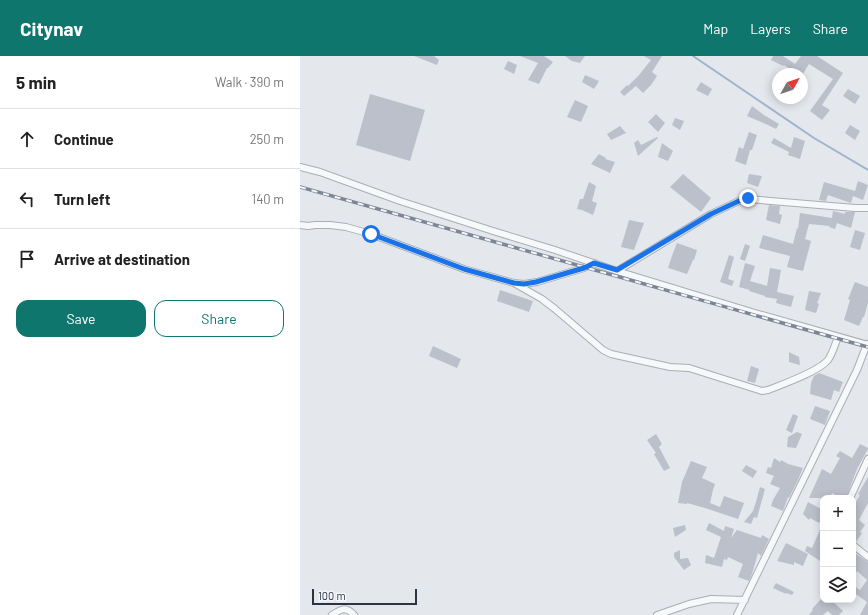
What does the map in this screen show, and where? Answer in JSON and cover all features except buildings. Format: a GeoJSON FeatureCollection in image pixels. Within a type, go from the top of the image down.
{"type":"FeatureCollection","features":[{"type":"Feature","properties":{"kind":"street"},"geometry":{"type":"LineString","coordinates":[[300,167],[320,172],[492,231],[755,313],[867,345],[857,370],[737,615]]}},
{"type":"Feature","properties":{"kind":"street"},"geometry":{"type":"LineString","coordinates":[[617,270],[711,214],[748,198],[868,208]]}},
{"type":"Feature","properties":{"kind":"street"},"geometry":{"type":"LineString","coordinates":[[300,225],[330,225],[346,227],[371,234],[464,269],[514,283],[524,284],[536,282],[584,268],[594,263]]}},
{"type":"Feature","properties":{"kind":"street"},"geometry":{"type":"LineString","coordinates":[[514,283],[549,304],[603,350],[610,354],[670,367],[694,369],[762,391],[802,376],[820,366],[827,361],[831,355],[838,337]]}},
{"type":"Feature","properties":{"kind":"street"},"geometry":{"type":"LineString","coordinates":[[851,495],[868,459]]}},
{"type":"Feature","properties":{"kind":"street"},"geometry":{"type":"LineString","coordinates":[[856,547],[868,557]]}},
{"type":"Feature","properties":{"kind":"street"},"geometry":{"type":"LineString","coordinates":[[657,615],[689,604],[711,599],[745,600]]}},
{"type":"Feature","properties":{"kind":"street"},"geometry":{"type":"LineString","coordinates":[[332,615],[339,610],[345,609],[350,610],[354,615]]}},
{"type":"Feature","properties":{"kind":"waterway"},"geometry":{"type":"LineString","coordinates":[[693,56],[814,138],[868,170]]}},
{"type":"Feature","properties":{"kind":"railway"},"geometry":{"type":"LineString","coordinates":[[300,187],[868,347]]}},
{"type":"Feature","properties":{"kind":"route"},"geometry":{"type":"LineString","coordinates":[[371,234],[464,269],[514,283],[524,284],[584,268],[594,263],[617,270],[711,214],[748,198]]}}]}
